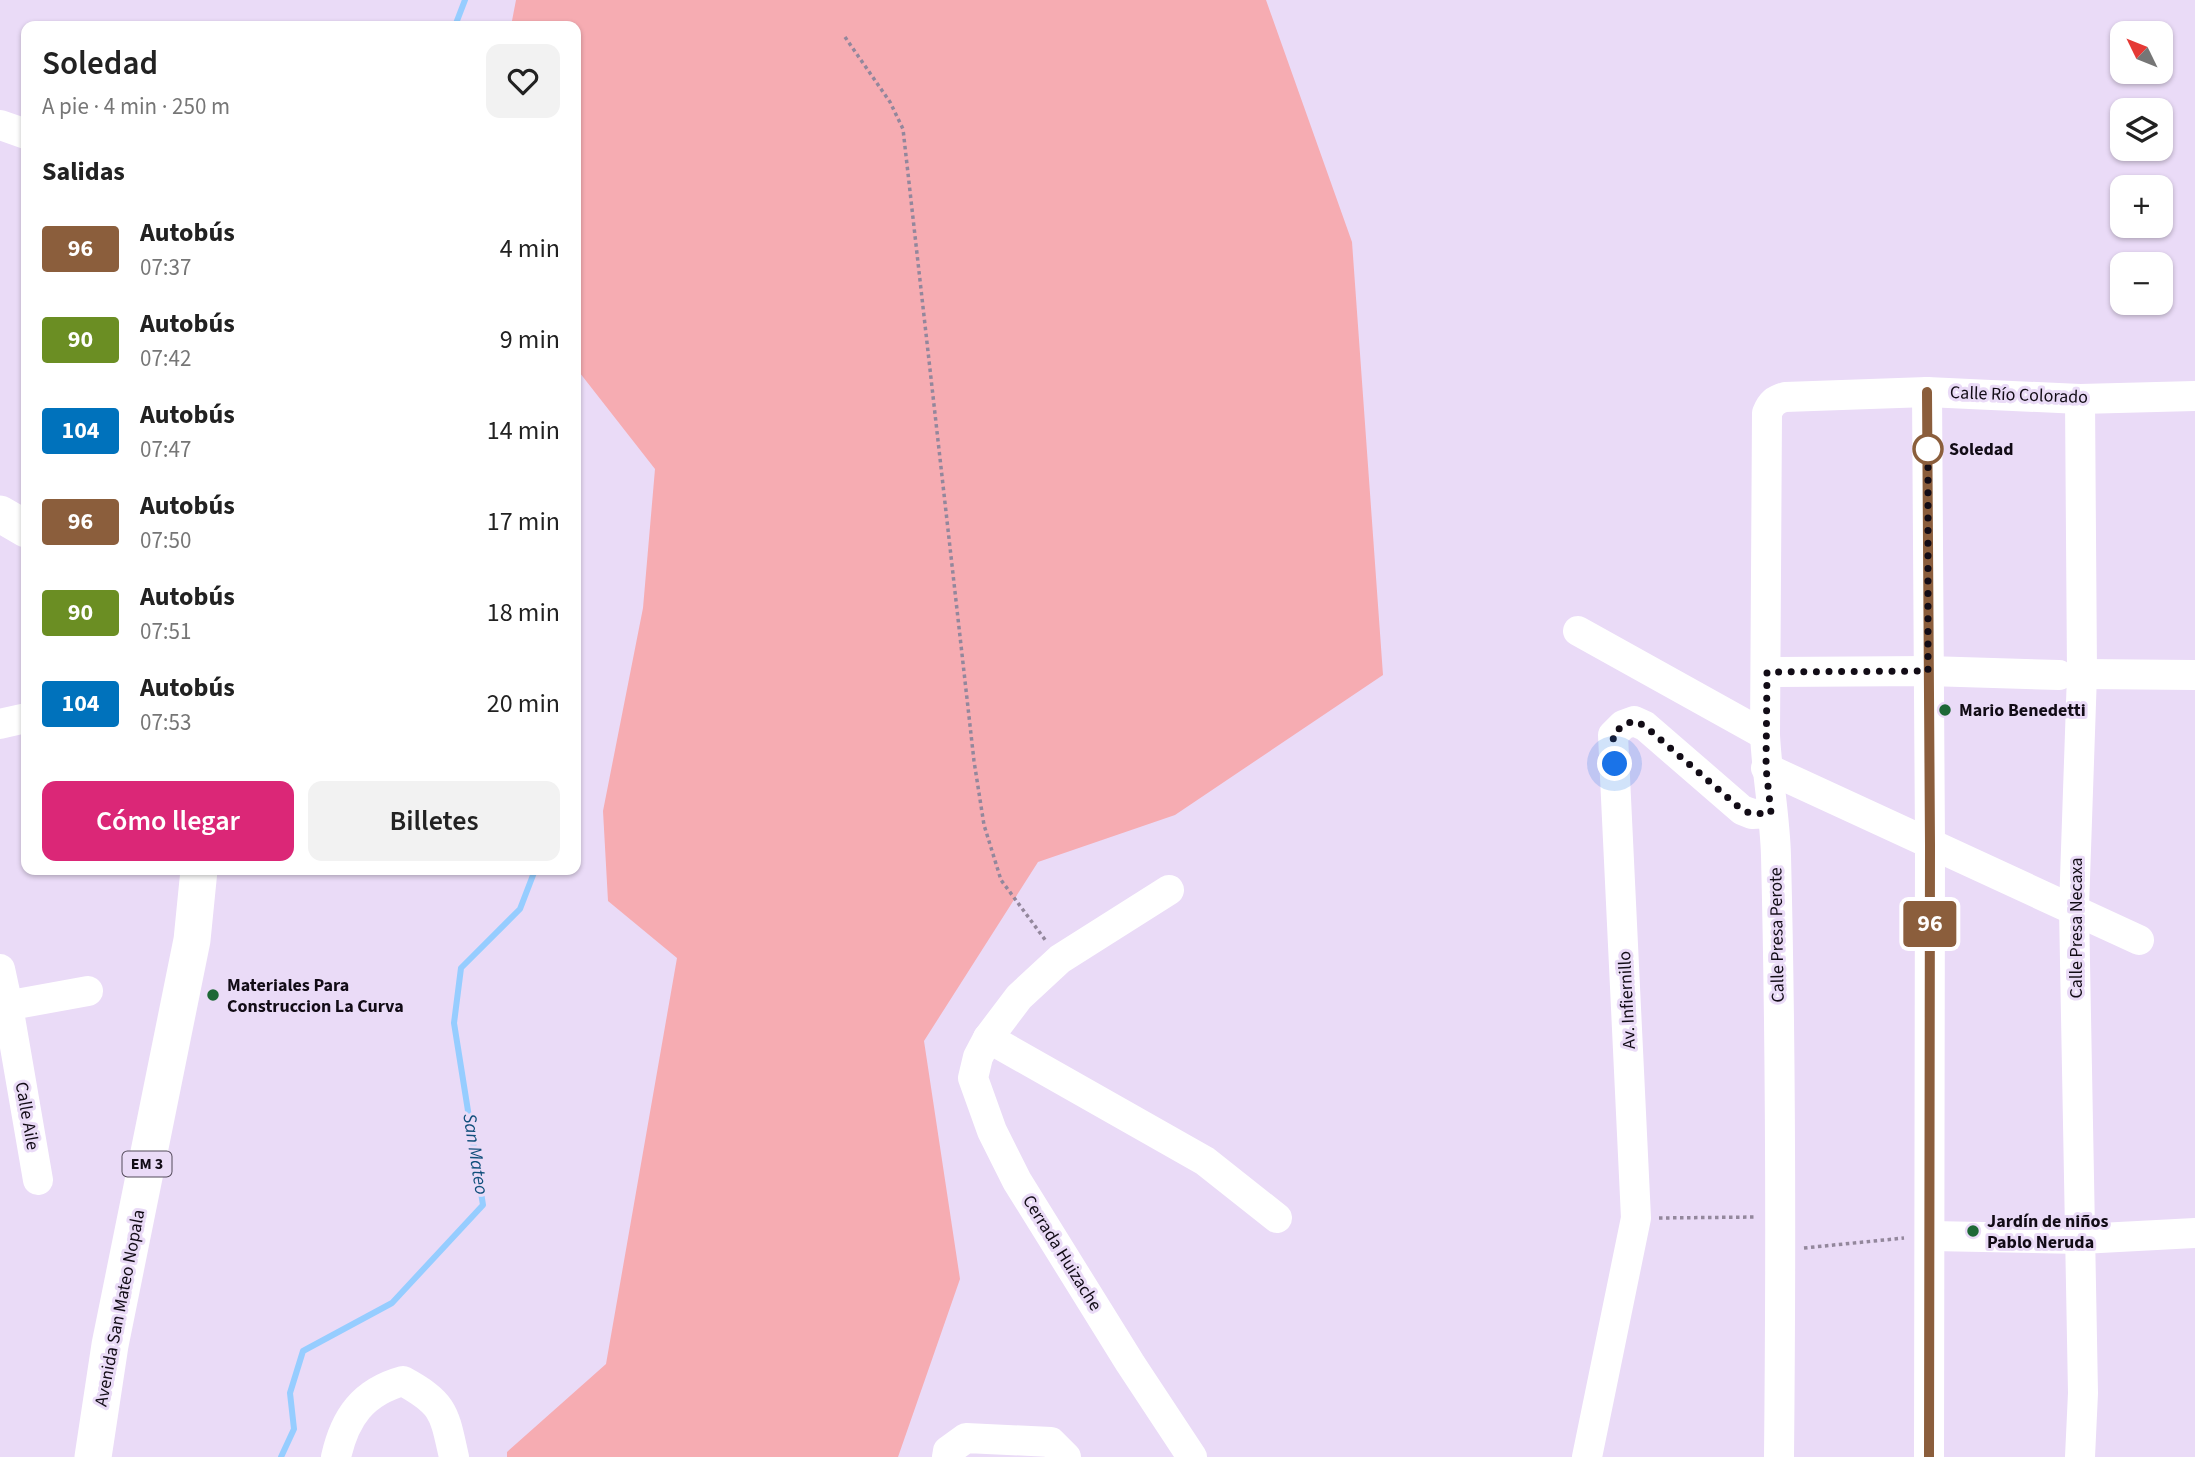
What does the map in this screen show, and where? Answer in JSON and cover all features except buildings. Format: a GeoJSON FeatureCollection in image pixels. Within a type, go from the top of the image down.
{"type":"FeatureCollection","features":[{"type":"Feature","properties":{"kind":"main road"},"geometry":{"type":"LineString","coordinates":[[0,514],[21,526]]}},
{"type":"Feature","properties":{"kind":"main road","name":"Avenida San Mateo Nopala"},"geometry":{"type":"LineString","coordinates":[[93,1457],[110,1345],[192,940],[198,875]]}},
{"type":"Feature","properties":{"kind":"street"},"geometry":{"type":"LineString","coordinates":[[0,125],[21,132]]}},
{"type":"Feature","properties":{"kind":"street"},"geometry":{"type":"LineString","coordinates":[[1927,392],[1931,1236],[1929,1457]]}},
{"type":"Feature","properties":{"kind":"street","name":"Calle Río Colorado"},"geometry":{"type":"LineString","coordinates":[[1767,413],[1775,400],[1785,397],[1927,392],[2080,399],[2195,396]]}},
{"type":"Feature","properties":{"kind":"street","name":"Calle Presa Necaxa"},"geometry":{"type":"LineString","coordinates":[[2080,399],[2071,674],[2083,1393],[2080,1457]]}},
{"type":"Feature","properties":{"kind":"street","name":"Calle Presa Perote"},"geometry":{"type":"LineString","coordinates":[[1767,413],[1765,735],[1776,852],[1781,1217],[1779,1457]]}},
{"type":"Feature","properties":{"kind":"street"},"geometry":{"type":"LineString","coordinates":[[1578,631],[1765,735]]}},
{"type":"Feature","properties":{"kind":"street"},"geometry":{"type":"LineString","coordinates":[[1767,672],[1928,671],[2195,676]]}},
{"type":"Feature","properties":{"kind":"street"},"geometry":{"type":"LineString","coordinates":[[0,724],[21,720]]}},
{"type":"Feature","properties":{"kind":"street","name":"Av. Infiernillo"},"geometry":{"type":"LineString","coordinates":[[1587,1457],[1636,1219],[1613,735],[1623,725],[1634,721],[1645,726],[1742,810],[1752,814],[1771,813]]}},
{"type":"Feature","properties":{"kind":"street"},"geometry":{"type":"LineString","coordinates":[[1766,768],[1930,845],[2074,908],[2138,940]]}},
{"type":"Feature","properties":{"kind":"street","name":"Cerrada Huizache"},"geometry":{"type":"LineString","coordinates":[[1169,890],[1060,959],[1019,997],[988,1038],[978,1056],[973,1078],[992,1131],[1017,1181],[1192,1457]]}},
{"type":"Feature","properties":{"kind":"street","name":"Calle Aile"},"geometry":{"type":"LineString","coordinates":[[0,969],[4,1007],[38,1180]]}},
{"type":"Feature","properties":{"kind":"street"},"geometry":{"type":"LineString","coordinates":[[4,1007],[88,991]]}},
{"type":"Feature","properties":{"kind":"street"},"geometry":{"type":"LineString","coordinates":[[988,1038],[1205,1161],[1278,1217]]}},
{"type":"Feature","properties":{"kind":"street"},"geometry":{"type":"LineString","coordinates":[[1931,1236],[2081,1239],[2195,1233]]}},
{"type":"Feature","properties":{"kind":"street"},"geometry":{"type":"LineString","coordinates":[[336,1457],[341,1437],[362,1403],[383,1387],[403,1381],[425,1393],[445,1415],[454,1457]]}},
{"type":"Feature","properties":{"kind":"street"},"geometry":{"type":"LineString","coordinates":[[947,1457],[948,1451],[965,1438],[1051,1443],[1066,1457]]}},
{"type":"Feature","properties":{"kind":"path"},"geometry":{"type":"LineString","coordinates":[[845,37],[890,102],[903,129],[974,761],[984,825],[1001,880],[1060,959]]}},
{"type":"Feature","properties":{"kind":"path"},"geometry":{"type":"LineString","coordinates":[[1636,1219],[1781,1217]]}},
{"type":"Feature","properties":{"kind":"path"},"geometry":{"type":"LineString","coordinates":[[1781,1250],[1931,1236]]}},
{"type":"Feature","properties":{"kind":"shaded area"},"geometry":{"type":"Polygon","coordinates":[[[516,0],[1266,0],[1352,242],[1383,675],[1175,815],[1038,862],[924,1041],[960,1279],[898,1457],[507,1457],[507,1452],[606,1364],[677,958],[608,901],[603,811],[643,608],[655,469],[581,374],[581,21],[512,21],[516,0]]]}},
{"type":"Feature","properties":{"kind":"waterway","name":"San Mateo"},"geometry":{"type":"LineString","coordinates":[[457,21],[465,0]]}},
{"type":"Feature","properties":{"kind":"waterway","name":"San Mateo"},"geometry":{"type":"LineString","coordinates":[[281,1457],[294,1429],[290,1393],[303,1351],[392,1303],[483,1205],[454,1023],[461,968],[520,909],[533,875]]}},
{"type":"Feature","properties":{"kind":"bus line","name":"96"},"geometry":{"type":"LineString","coordinates":[[1927,392],[1931,1236],[1929,1457]]}},
{"type":"Feature","properties":{"kind":"place","name":"Soledad"},"geometry":{"type":"Point","coordinates":[1928,449]}},
{"type":"Feature","properties":{"kind":"place","name":"Mario Benedetti"},"geometry":{"type":"Point","coordinates":[1945,710]}},
{"type":"Feature","properties":{"kind":"place","name":"Materiales Para Construccion La Curva"},"geometry":{"type":"Point","coordinates":[213,995]}},
{"type":"Feature","properties":{"kind":"place","name":"Jardín de niños Pablo Neruda"},"geometry":{"type":"Point","coordinates":[1973,1231]}},
{"type":"Feature","properties":{"kind":"route"},"geometry":{"type":"LineString","coordinates":[[1615,764],[1613,735],[1623,725],[1634,721],[1645,726],[1742,810],[1752,814],[1771,813],[1765,735],[1767,672],[1928,671],[1928,449]]}}]}
